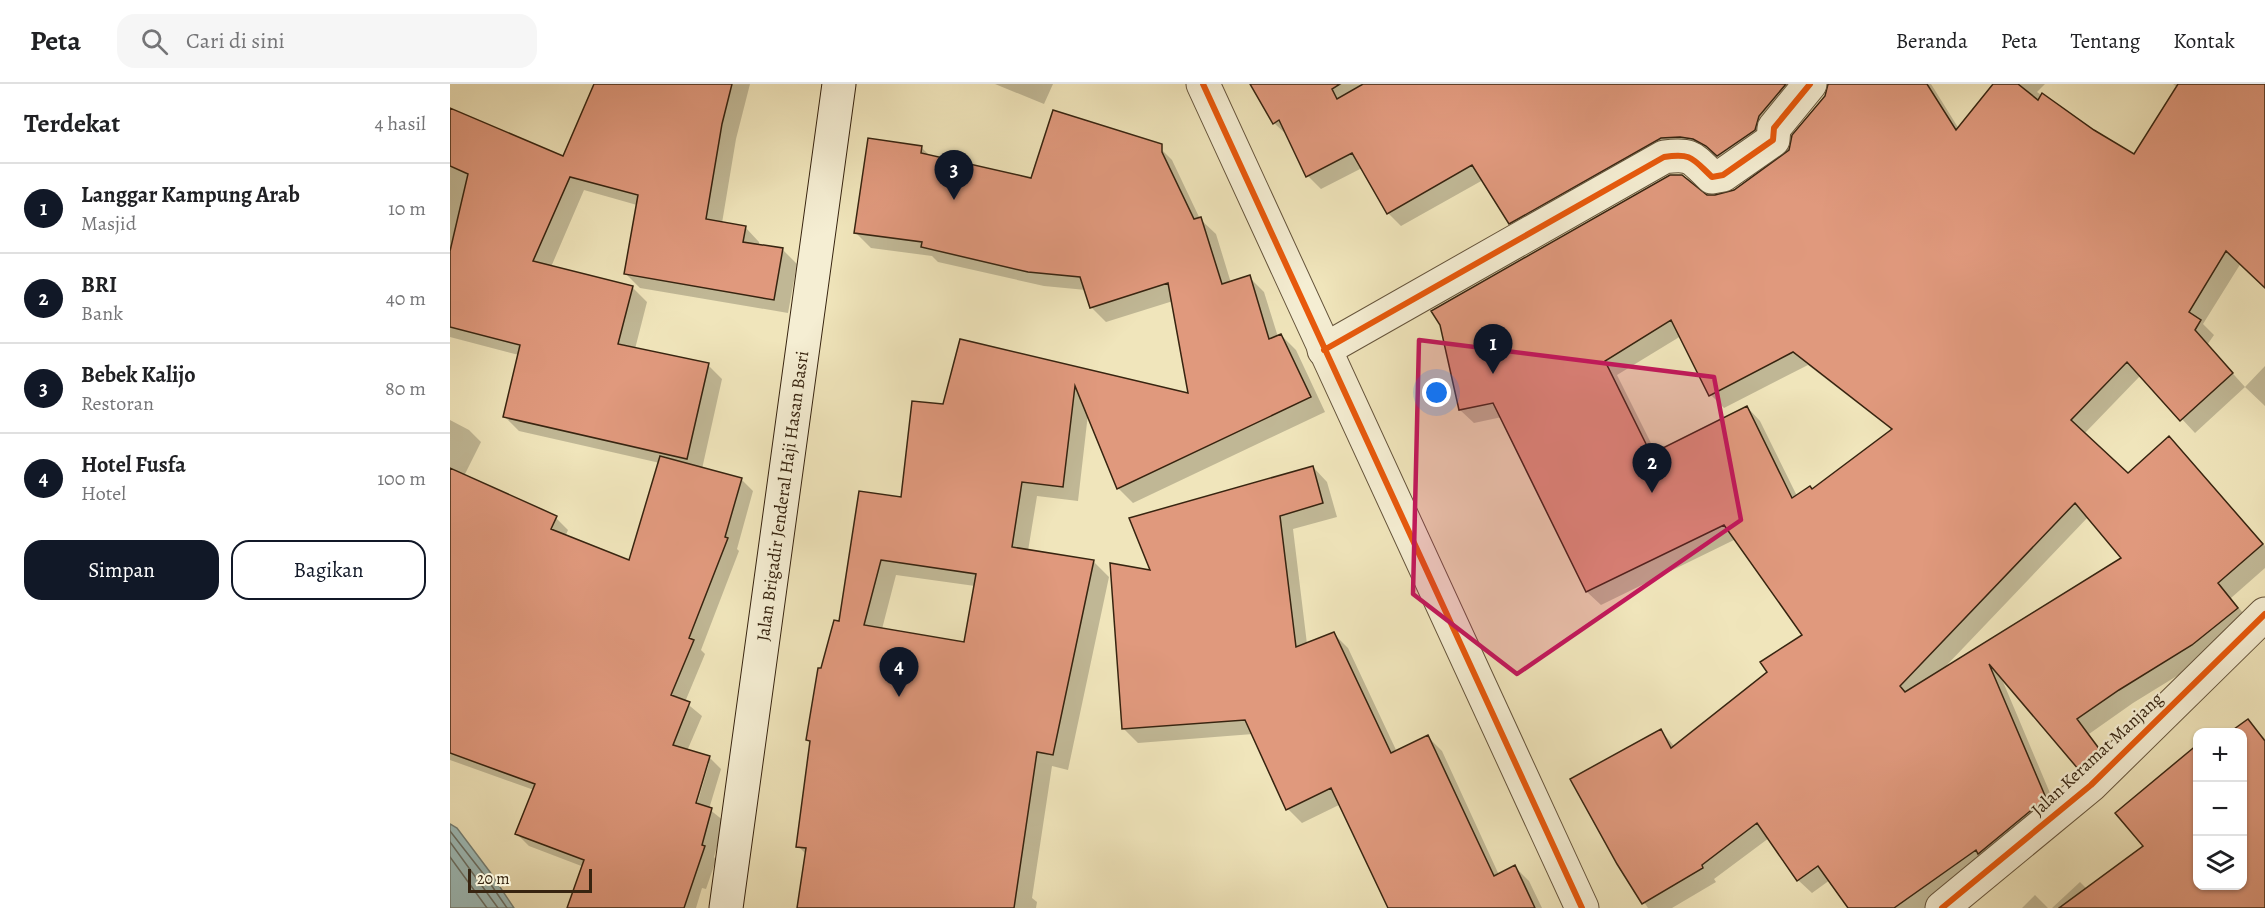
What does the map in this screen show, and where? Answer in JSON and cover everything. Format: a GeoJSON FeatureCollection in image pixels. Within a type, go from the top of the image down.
{"type":"FeatureCollection","features":[{"type":"Feature","properties":{"kind":"street","name":"Jalan Brigadir Jenderal Haji Hasan Basri"},"geometry":{"type":"LineString","coordinates":[[726,908],[839,84]]}},
{"type":"Feature","properties":{"kind":"street"},"geometry":{"type":"LineString","coordinates":[[1203,84],[1582,908]]}},
{"type":"Feature","properties":{"kind":"street"},"geometry":{"type":"LineString","coordinates":[[1324,350],[1664,157],[1683,154],[1693,158],[1712,177],[1723,175],[1773,140],[1774,128],[1810,84]]}},
{"type":"Feature","properties":{"kind":"street","name":"Jalan Keramat Manjang"},"geometry":{"type":"LineString","coordinates":[[1942,908],[2091,785],[2265,614]]}},
{"type":"Feature","properties":{"kind":"highlighted area"},"geometry":{"type":"Polygon","coordinates":[[[1419,340],[1714,377],[1741,520],[1517,674],[1413,594],[1419,340]]]}},
{"type":"Feature","properties":{"kind":"water"},"geometry":{"type":"Polygon","coordinates":[[[450,824],[457,828],[514,908],[450,908],[450,824]]]}},
{"type":"Feature","properties":{"kind":"building"},"geometry":{"type":"Polygon","coordinates":[[[594,84],[732,84],[722,124],[706,219],[746,226],[743,242],[783,248],[774,300],[624,274],[638,195],[570,177],[533,261],[633,286],[618,344],[709,363],[687,459],[503,417],[520,345],[450,327],[450,251],[468,174],[450,166],[450,108],[563,156],[594,84]]]}},
{"type":"Feature","properties":{"kind":"building"},"geometry":{"type":"Polygon","coordinates":[[[1250,84],[1340,84],[1332,89],[1337,99],[1363,84],[1786,84],[1759,116],[1755,130],[1717,156],[1706,146],[1693,139],[1661,138],[1509,224],[1472,165],[1387,214],[1352,153],[1306,177],[1279,120],[1273,124],[1250,84]]]}},
{"type":"Feature","properties":{"kind":"building"},"geometry":{"type":"Polygon","coordinates":[[[1828,84],[1927,84],[1956,130],[1993,84],[2018,84],[2038,100],[2042,93],[2094,130],[2134,154],[2178,84],[2265,84],[2265,288],[2226,251],[2189,312],[2201,320],[2195,330],[2233,373],[2180,421],[2127,362],[2071,420],[2128,473],[2169,436],[2263,544],[2218,583],[2238,608],[2192,645],[2077,719],[2100,750],[2079,770],[1989,664],[2046,798],[1978,854],[1976,850],[1894,908],[1848,908],[1818,866],[1797,881],[1757,823],[1702,865],[1703,868],[1642,904],[1570,779],[1661,729],[1671,748],[1767,672],[1760,662],[1802,635],[1724,525],[1586,592],[1493,403],[1459,410],[1440,325],[1431,311],[1670,175],[1682,175],[1707,195],[1734,190],[1789,150],[1792,135],[1825,96],[1828,84]],[[1671,320],[1605,361],[1651,454],[1747,406],[1792,498],[1810,486],[1812,489],[1892,429],[1793,352],[1709,396],[1671,320]],[[2075,503],[1900,686],[1905,692],[2121,558],[2075,503]]]}},
{"type":"Feature","properties":{"kind":"building"},"geometry":{"type":"Polygon","coordinates":[[[1053,110],[1162,144],[1162,152],[1194,219],[1201,217],[1222,284],[1250,275],[1269,339],[1281,334],[1311,397],[1117,489],[1075,386],[1063,487],[1022,482],[1012,547],[1094,560],[1053,755],[1037,752],[1014,908],[797,908],[806,848],[796,847],[810,741],[806,740],[818,668],[821,668],[834,620],[839,621],[859,491],[901,497],[912,401],[943,404],[960,339],[1188,393],[1168,283],[1090,308],[1080,277],[1028,272],[921,247],[922,242],[854,233],[868,138],[922,146],[921,153],[1031,178],[1053,110]],[[881,560],[864,625],[964,642],[976,574],[881,560]]]}},
{"type":"Feature","properties":{"kind":"building"},"geometry":{"type":"Polygon","coordinates":[[[660,456],[742,478],[725,537],[728,538],[689,638],[694,640],[671,695],[690,702],[673,745],[710,756],[696,803],[712,808],[702,845],[705,846],[684,908],[567,908],[584,860],[515,834],[535,784],[450,753],[450,468],[557,516],[551,529],[629,560],[660,456]]]}},
{"type":"Feature","properties":{"kind":"building"},"geometry":{"type":"Polygon","coordinates":[[[1313,466],[1323,503],[1280,516],[1296,647],[1334,632],[1391,753],[1428,735],[1494,876],[1515,865],[1535,908],[1388,908],[1331,788],[1286,810],[1245,720],[1122,729],[1110,563],[1150,570],[1129,518],[1313,466]]]}},
{"type":"Feature","properties":{"kind":"building"},"geometry":{"type":"Polygon","coordinates":[[[2248,719],[2265,741],[2265,908],[2059,908],[2143,846],[2115,813],[2193,748],[2193,890],[2247,890],[2247,728],[2236,728],[2248,719]]]}},
{"type":"Feature","properties":{"kind":"cycle path"},"geometry":{"type":"LineString","coordinates":[[1203,84],[1582,908]]}},
{"type":"Feature","properties":{"kind":"cycle path"},"geometry":{"type":"LineString","coordinates":[[1324,350],[1664,157],[1691,158],[1712,177],[1723,175],[1773,140],[1774,128],[1810,84]]}},
{"type":"Feature","properties":{"kind":"cycle path"},"geometry":{"type":"LineString","coordinates":[[1942,908],[2091,785],[2265,614]]}},
{"type":"Feature","properties":{"kind":"place","name":"Bebek Kalijo"},"geometry":{"type":"Point","coordinates":[954,200]}},
{"type":"Feature","properties":{"kind":"place","name":"Langgar Kampung Arab"},"geometry":{"type":"Point","coordinates":[1493,374]}},
{"type":"Feature","properties":{"kind":"place","name":"BRI"},"geometry":{"type":"Point","coordinates":[1652,493]}},
{"type":"Feature","properties":{"kind":"place","name":"Hotel Fusfa"},"geometry":{"type":"Point","coordinates":[899,697]}}]}
